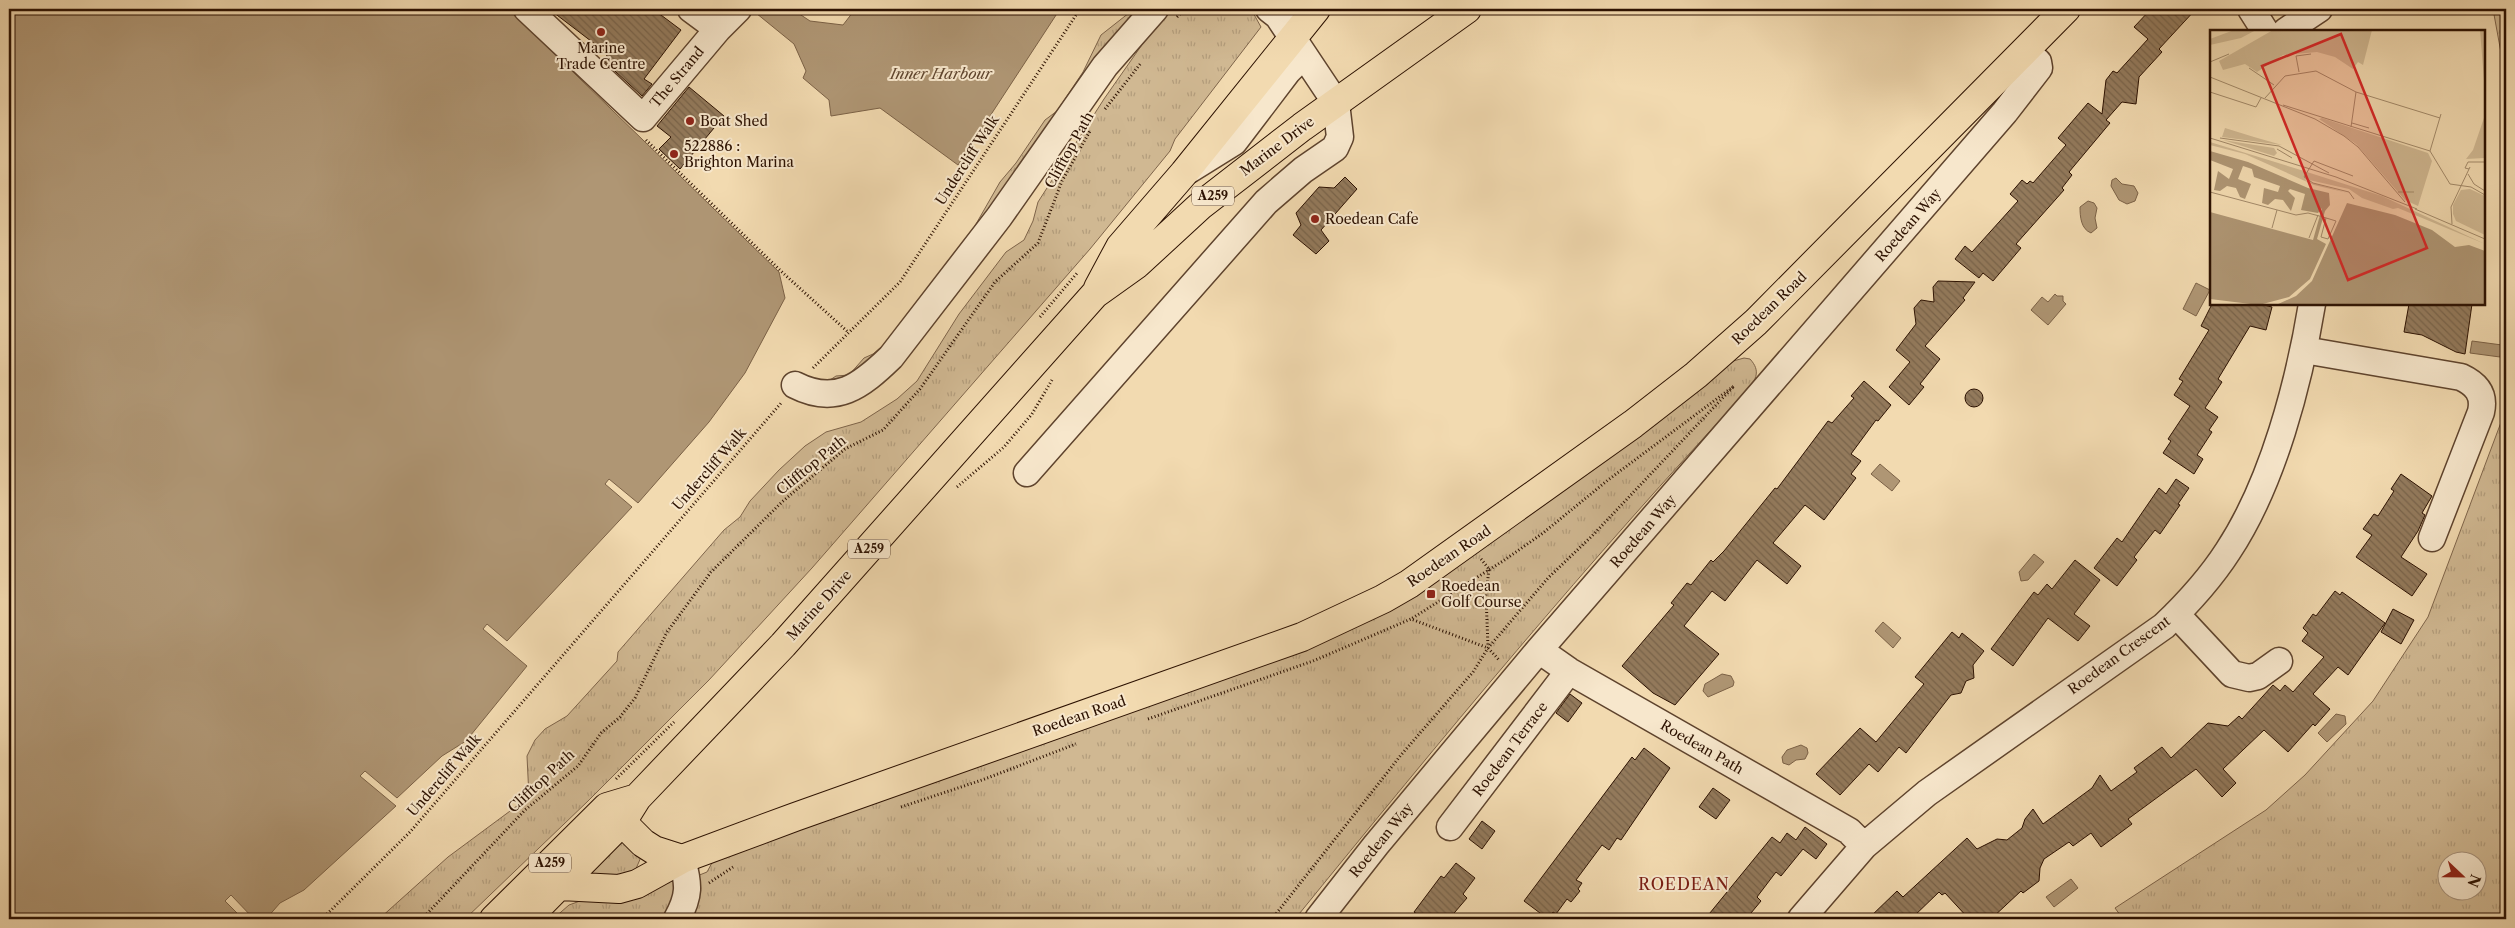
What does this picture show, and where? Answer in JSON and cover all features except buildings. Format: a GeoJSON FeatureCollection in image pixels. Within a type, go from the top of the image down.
{"type":"FeatureCollection","features":[{"type":"Feature","properties":{"kind":"main road","name":"Marine Drive"},"geometry":{"type":"LineString","coordinates":[[1095,294],[1120,247],[1298,47],[1316,9]]}},
{"type":"Feature","properties":{"kind":"main road","name":"Marine Drive"},"geometry":{"type":"LineString","coordinates":[[494,919],[613,804],[637,798],[784,645],[1095,294],[1137,264],[1200,206],[1336,103],[1467,9]]}},
{"type":"Feature","properties":{"kind":"main road","name":"Roedean Road"},"geometry":{"type":"LineString","coordinates":[[560,886],[619,889],[637,884],[682,859],[1302,637],[1383,599],[1468,543],[1633,424],[1696,375],[1756,322],[2026,52],[2066,9]]}},
{"type":"Feature","properties":{"kind":"main road","name":"Marine Drive"},"geometry":{"type":"LineString","coordinates":[[526,919],[560,886],[613,804]]}},
{"type":"Feature","properties":{"kind":"main road"},"geometry":{"type":"LineString","coordinates":[[613,804],[643,843],[654,850],[682,859]]}},
{"type":"Feature","properties":{"kind":"street","name":"The Strand"},"geometry":{"type":"LineString","coordinates":[[527,9],[643,118],[718,29],[738,9]]}},
{"type":"Feature","properties":{"kind":"street"},"geometry":{"type":"LineString","coordinates":[[691,9],[718,29]]}},
{"type":"Feature","properties":{"kind":"street"},"geometry":{"type":"LineString","coordinates":[[1027,473],[1266,202],[1303,170],[1335,148],[1340,137],[1336,103],[1278,16],[1269,9]]}},
{"type":"Feature","properties":{"kind":"street"},"geometry":{"type":"LineString","coordinates":[[2251,9],[2265,30]]}},
{"type":"Feature","properties":{"kind":"street"},"geometry":{"type":"LineString","coordinates":[[2288,30],[2319,9]]}},
{"type":"Feature","properties":{"kind":"street"},"geometry":{"type":"LineString","coordinates":[[796,385],[815,394],[836,394],[871,374],[891,357],[999,217],[1105,66],[1165,15]]}},
{"type":"Feature","properties":{"kind":"street","name":"Roedean Way"},"geometry":{"type":"LineString","coordinates":[[1318,919],[1376,845],[1515,678],[1974,148],[2039,68],[2038,62],[2026,52]]}},
{"type":"Feature","properties":{"kind":"street"},"geometry":{"type":"LineString","coordinates":[[1952,126],[1974,148]]}},
{"type":"Feature","properties":{"kind":"street","name":"Roedean Crescent"},"geometry":{"type":"LineString","coordinates":[[1801,919],[1864,846],[1927,793],[2164,626],[2214,571],[2241,529],[2273,456],[2304,350],[2312,305]]}},
{"type":"Feature","properties":{"kind":"street"},"geometry":{"type":"LineString","coordinates":[[2304,350],[2461,376],[2476,387],[2482,399],[2481,412],[2432,538]]}},
{"type":"Feature","properties":{"kind":"street"},"geometry":{"type":"LineString","coordinates":[[2176,614],[2232,674],[2249,678],[2258,676],[2279,661]]}},
{"type":"Feature","properties":{"kind":"street","name":"Roedean Path"},"geometry":{"type":"LineString","coordinates":[[1539,650],[1569,671],[1849,831],[1864,846]]}},
{"type":"Feature","properties":{"kind":"street","name":"Roedean Terrace"},"geometry":{"type":"LineString","coordinates":[[1450,827],[1569,671]]}},
{"type":"Feature","properties":{"kind":"street"},"geometry":{"type":"LineString","coordinates":[[677,919],[688,896],[688,885],[682,859]]}},
{"type":"Feature","properties":{"kind":"path","name":"Undercliff Walk"},"geometry":{"type":"LineString","coordinates":[[322,919],[410,832],[796,385],[900,282],[1080,9]]}},
{"type":"Feature","properties":{"kind":"path"},"geometry":{"type":"LineString","coordinates":[[1165,15],[1184,9]]}},
{"type":"Feature","properties":{"kind":"path","name":"Clifftop Path"},"geometry":{"type":"LineString","coordinates":[[1105,110],[1146,57]]}},
{"type":"Feature","properties":{"kind":"path","name":"Clifftop Path"},"geometry":{"type":"LineString","coordinates":[[422,919],[526,810],[578,766],[601,733],[620,717],[636,698],[667,632],[711,572],[782,502],[845,449],[883,430],[920,389],[996,282],[1038,243],[1062,181],[1093,125]]}},
{"type":"Feature","properties":{"kind":"path"},"geometry":{"type":"LineString","coordinates":[[644,138],[783,273],[848,332]]}},
{"type":"Feature","properties":{"kind":"path"},"geometry":{"type":"LineString","coordinates":[[1036,323],[1079,271]]}},
{"type":"Feature","properties":{"kind":"path"},"geometry":{"type":"LineString","coordinates":[[952,492],[1004,447],[1032,414],[1057,372]]}},
{"type":"Feature","properties":{"kind":"path"},"geometry":{"type":"LineString","coordinates":[[1142,721],[1313,661],[1411,619],[1543,533],[1608,480],[1734,386],[1592,536],[1548,578],[1488,648],[1473,672],[1401,755],[1272,919]]}},
{"type":"Feature","properties":{"kind":"path"},"geometry":{"type":"LineString","coordinates":[[1468,543],[1489,569],[1486,595],[1488,648]]}},
{"type":"Feature","properties":{"kind":"path"},"geometry":{"type":"LineString","coordinates":[[1411,619],[1488,648],[1515,678]]}},
{"type":"Feature","properties":{"kind":"path"},"geometry":{"type":"LineString","coordinates":[[613,804],[675,722]]}},
{"type":"Feature","properties":{"kind":"path"},"geometry":{"type":"LineString","coordinates":[[899,807],[982,780],[1078,744]]}},
{"type":"Feature","properties":{"kind":"path"},"geometry":{"type":"LineString","coordinates":[[688,885],[712,883],[735,865]]}},
{"type":"Feature","properties":{"kind":"green space"},"geometry":{"type":"Polygon","coordinates":[[[1134,9],[1147,9],[1092,73],[905,331],[860,376],[836,388],[821,386],[836,376],[849,375],[864,358],[873,354],[893,337],[939,281],[953,255],[968,238],[1000,182],[1016,163],[1045,120],[1057,111],[1083,72],[1101,35],[1134,9]]]}},
{"type":"Feature","properties":{"kind":"green space"},"geometry":{"type":"Polygon","coordinates":[[[1167,9],[1251,9],[1261,27],[1175,139],[1170,151],[1090,249],[812,568],[709,680],[588,801],[465,919],[379,919],[448,857],[529,797],[527,756],[535,740],[545,729],[567,716],[617,661],[618,652],[724,530],[740,517],[750,501],[779,470],[805,446],[826,432],[861,422],[897,399],[917,381],[959,314],[1006,252],[1024,240],[1033,221],[1038,202],[1104,99],[1167,9]]]}},
{"type":"Feature","properties":{"kind":"green space"},"geometry":{"type":"Polygon","coordinates":[[[2493,9],[2506,9],[2506,80],[2493,9]]]}},
{"type":"Feature","properties":{"kind":"green space"},"geometry":{"type":"Polygon","coordinates":[[[1744,358],[1750,359],[1756,371],[1755,379],[1748,390],[1573,585],[1405,784],[1295,919],[553,919],[569,905],[580,901],[673,880],[677,884],[707,872],[713,861],[1336,635],[1726,363],[1744,358]]]}},
{"type":"Feature","properties":{"kind":"green space"},"geometry":{"type":"Polygon","coordinates":[[[2506,409],[2506,919],[2123,919],[2115,908],[2266,810],[2305,775],[2373,701],[2428,617],[2506,409]]]}},
{"type":"Feature","properties":{"kind":"green space"},"geometry":{"type":"Polygon","coordinates":[[[620,841],[628,842],[641,857],[635,871],[623,876],[590,874],[586,868],[620,841]]]}},
{"type":"Feature","properties":{"kind":"water"},"geometry":{"type":"Polygon","coordinates":[[[9,9],[508,9],[779,272],[785,298],[745,373],[709,422],[638,503],[609,479],[605,484],[632,507],[507,641],[487,624],[483,629],[527,666],[466,741],[442,756],[397,798],[365,771],[360,776],[396,806],[304,890],[280,903],[266,919],[254,919],[231,895],[225,901],[243,919],[9,919],[9,9]]]}},
{"type":"Feature","properties":{"kind":"water","name":"Inner Harbour"},"geometry":{"type":"Polygon","coordinates":[[[751,9],[792,9],[810,21],[843,25],[853,12],[849,9],[1060,9],[958,165],[880,108],[831,116],[829,100],[803,78],[806,71],[794,44],[751,9]]]}},
{"type":"Feature","properties":{"kind":"water"},"geometry":{"type":"Polygon","coordinates":[[[2116,178],[2122,184],[2134,186],[2138,193],[2135,201],[2127,204],[2119,200],[2111,186],[2112,180],[2116,178]]]}},
{"type":"Feature","properties":{"kind":"water"},"geometry":{"type":"Polygon","coordinates":[[[2088,201],[2094,203],[2097,208],[2095,218],[2097,228],[2091,233],[2083,226],[2080,215],[2080,207],[2088,201]]]}},
{"type":"Feature","properties":{"kind":"water"},"geometry":{"type":"Polygon","coordinates":[[[2196,283],[2210,290],[2196,316],[2183,309],[2196,283]]]}},
{"type":"Feature","properties":{"kind":"water"},"geometry":{"type":"Polygon","coordinates":[[[2055,294],[2063,296],[2063,301],[2066,304],[2048,325],[2031,310],[2042,297],[2048,302],[2055,294]]]}},
{"type":"Feature","properties":{"kind":"water"},"geometry":{"type":"Polygon","coordinates":[[[2472,341],[2502,345],[2500,357],[2470,353],[2472,341]]]}},
{"type":"Feature","properties":{"kind":"water"},"geometry":{"type":"Polygon","coordinates":[[[1880,464],[1900,481],[1892,491],[1871,474],[1880,464]]]}},
{"type":"Feature","properties":{"kind":"water"},"geometry":{"type":"Polygon","coordinates":[[[2034,554],[2044,562],[2028,580],[2021,581],[2019,572],[2034,554]]]}},
{"type":"Feature","properties":{"kind":"water"},"geometry":{"type":"Polygon","coordinates":[[[1883,622],[1901,638],[1893,648],[1875,631],[1883,622]]]}},
{"type":"Feature","properties":{"kind":"water"},"geometry":{"type":"Polygon","coordinates":[[[1722,674],[1731,676],[1734,682],[1733,686],[1708,697],[1703,691],[1705,684],[1722,674]]]}},
{"type":"Feature","properties":{"kind":"water"},"geometry":{"type":"Polygon","coordinates":[[[2336,714],[2345,716],[2346,724],[2327,742],[2318,733],[2336,714]]]}},
{"type":"Feature","properties":{"kind":"water"},"geometry":{"type":"Polygon","coordinates":[[[1801,745],[1807,748],[1808,753],[1805,759],[1796,760],[1789,765],[1783,763],[1782,757],[1787,750],[1801,745]]]}},
{"type":"Feature","properties":{"kind":"water"},"geometry":{"type":"Polygon","coordinates":[[[2071,879],[2078,888],[2054,907],[2046,897],[2071,879]]]}},
{"type":"Feature","properties":{"kind":"place","name":"Marine Trade Centre"},"geometry":{"type":"Point","coordinates":[601,32]}},
{"type":"Feature","properties":{"kind":"place","name":"Boat Shed"},"geometry":{"type":"Point","coordinates":[690,121]}},
{"type":"Feature","properties":{"kind":"place","name":"522886 : Brighton Marina"},"geometry":{"type":"Point","coordinates":[674,154]}},
{"type":"Feature","properties":{"kind":"place","name":"Roedean Cafe"},"geometry":{"type":"Point","coordinates":[1315,219]}},
{"type":"Feature","properties":{"kind":"place","name":"Roedean Golf Course"},"geometry":{"type":"Point","coordinates":[1431,594]}},
{"type":"Feature","properties":{"kind":"district","name":"ROEDEAN"},"geometry":{"type":"Point","coordinates":[1684,884]}}]}
